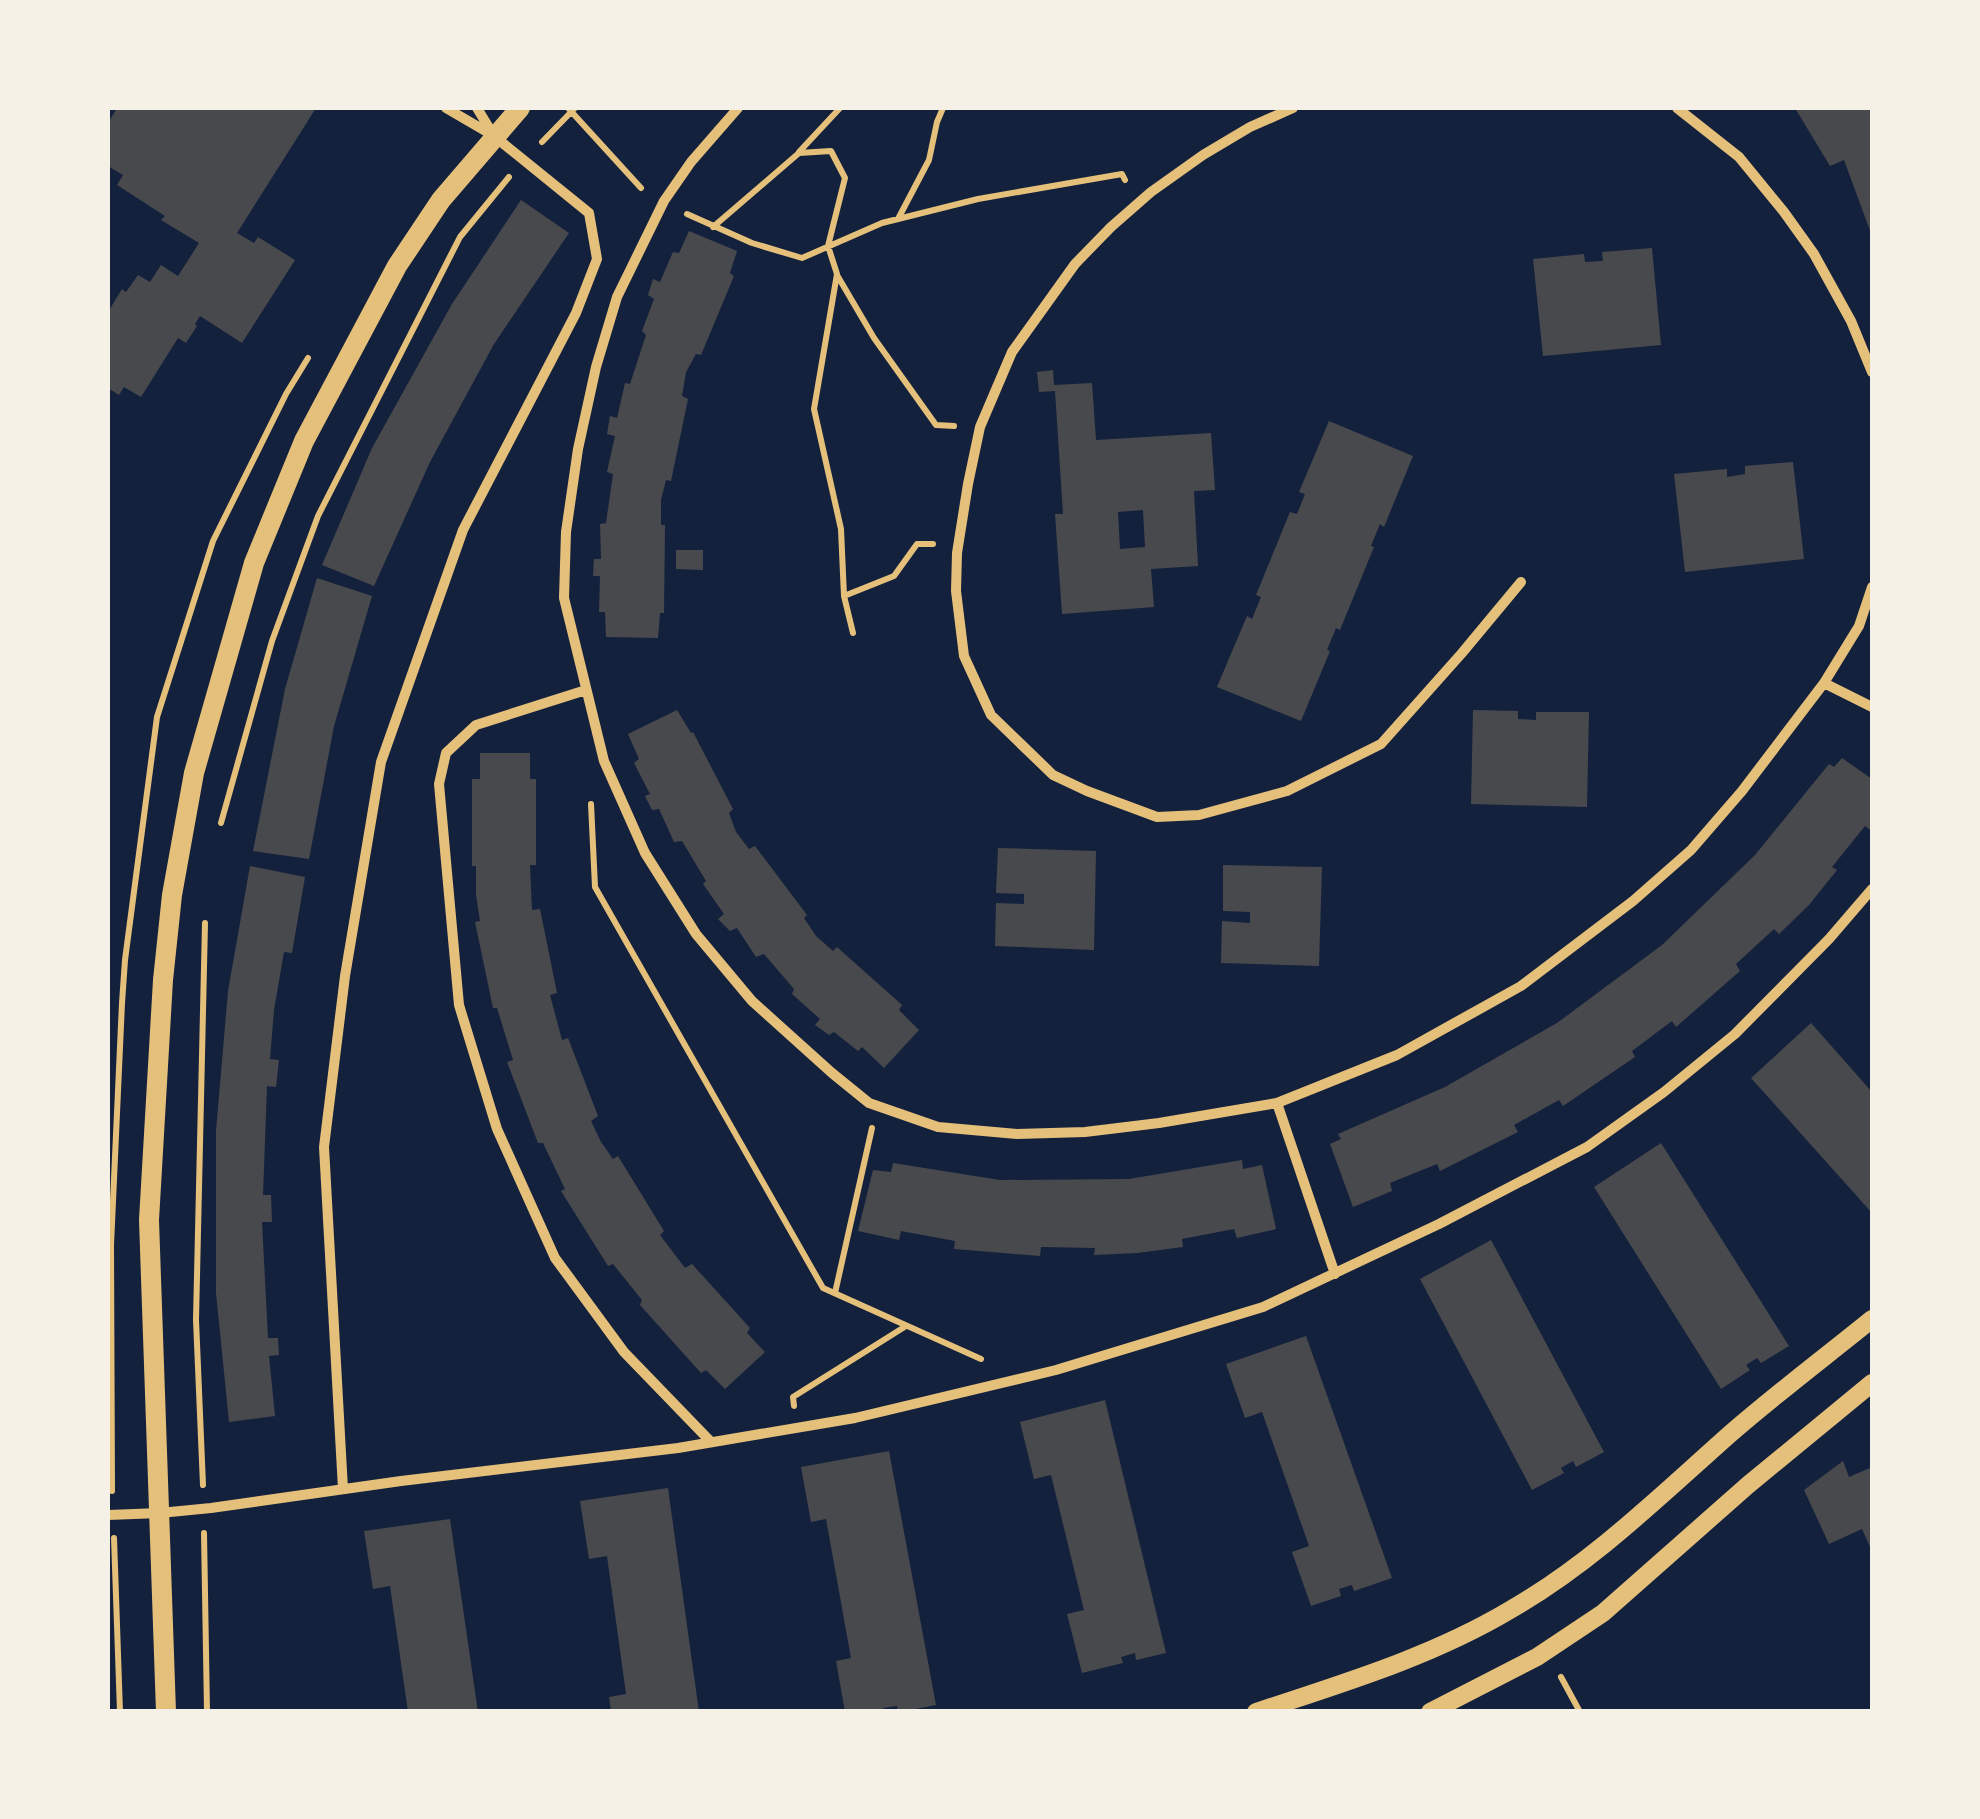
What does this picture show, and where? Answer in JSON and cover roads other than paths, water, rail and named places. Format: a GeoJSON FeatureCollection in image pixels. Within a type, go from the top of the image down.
{"type":"FeatureCollection","features":[{"type":"Feature","properties":{"kind":"main road"},"geometry":{"type":"LineString","coordinates":[[166,1712],[148,1220],[163,980],[172,896],[194,774],[254,563],[304,441],[397,266],[441,200],[520,108]]}},
{"type":"Feature","properties":{"kind":"street"},"geometry":{"type":"LineString","coordinates":[[343,1489],[324,1147],[344,976],[382,762],[463,530],[576,313],[597,259],[589,213],[494,136],[446,108]]}},
{"type":"Feature","properties":{"kind":"street"},"geometry":{"type":"LineString","coordinates":[[477,108],[494,136]]}},
{"type":"Feature","properties":{"kind":"street"},"geometry":{"type":"LineString","coordinates":[[738,108],[691,162],[664,201],[617,297],[578,449],[566,532],[564,598],[604,761],[644,853],[696,934],[752,1001],[869,1103],[938,1127],[1017,1134],[1085,1132],[1277,1103],[1398,1055],[1521,986],[1633,901],[1691,850],[1742,791],[1824,683],[1859,626],[1872,587]]}},
{"type":"Feature","properties":{"kind":"street"},"geometry":{"type":"LineString","coordinates":[[1293,108],[1250,127],[1203,155],[1138,204],[1075,264],[1012,352],[980,427],[958,548],[956,591],[964,656],[991,715],[1053,775],[1157,816],[1198,816],[1287,792],[1381,744],[1521,582]]}},
{"type":"Feature","properties":{"kind":"street"},"geometry":{"type":"LineString","coordinates":[[1678,108],[1740,157],[1784,212],[1851,320],[1872,372]]}},
{"type":"Feature","properties":{"kind":"street"},"geometry":{"type":"LineString","coordinates":[[1824,683],[1872,706]]}},
{"type":"Feature","properties":{"kind":"street"},"geometry":{"type":"LineString","coordinates":[[586,690],[476,725],[446,753],[440,784],[459,1004],[497,1129],[555,1258],[624,1352],[710,1442]]}},
{"type":"Feature","properties":{"kind":"street"},"geometry":{"type":"LineString","coordinates":[[108,1515],[204,1509],[710,1442],[854,1418],[1023,1378],[1262,1307],[1439,1224],[1587,1147],[1664,1092],[1735,1034],[1829,939],[1872,889]]}},
{"type":"Feature","properties":{"kind":"street"},"geometry":{"type":"LineString","coordinates":[[1277,1103],[1335,1274]]}},
{"type":"Feature","properties":{"kind":"street"},"geometry":{"type":"LineString","coordinates":[[1256,1712],[1387,1668],[1512,1610],[1615,1535],[1734,1431],[1872,1319]]}},
{"type":"Feature","properties":{"kind":"street"},"geometry":{"type":"LineString","coordinates":[[1430,1712],[1537,1657],[1604,1614],[1748,1485],[1872,1383]]}}]}
